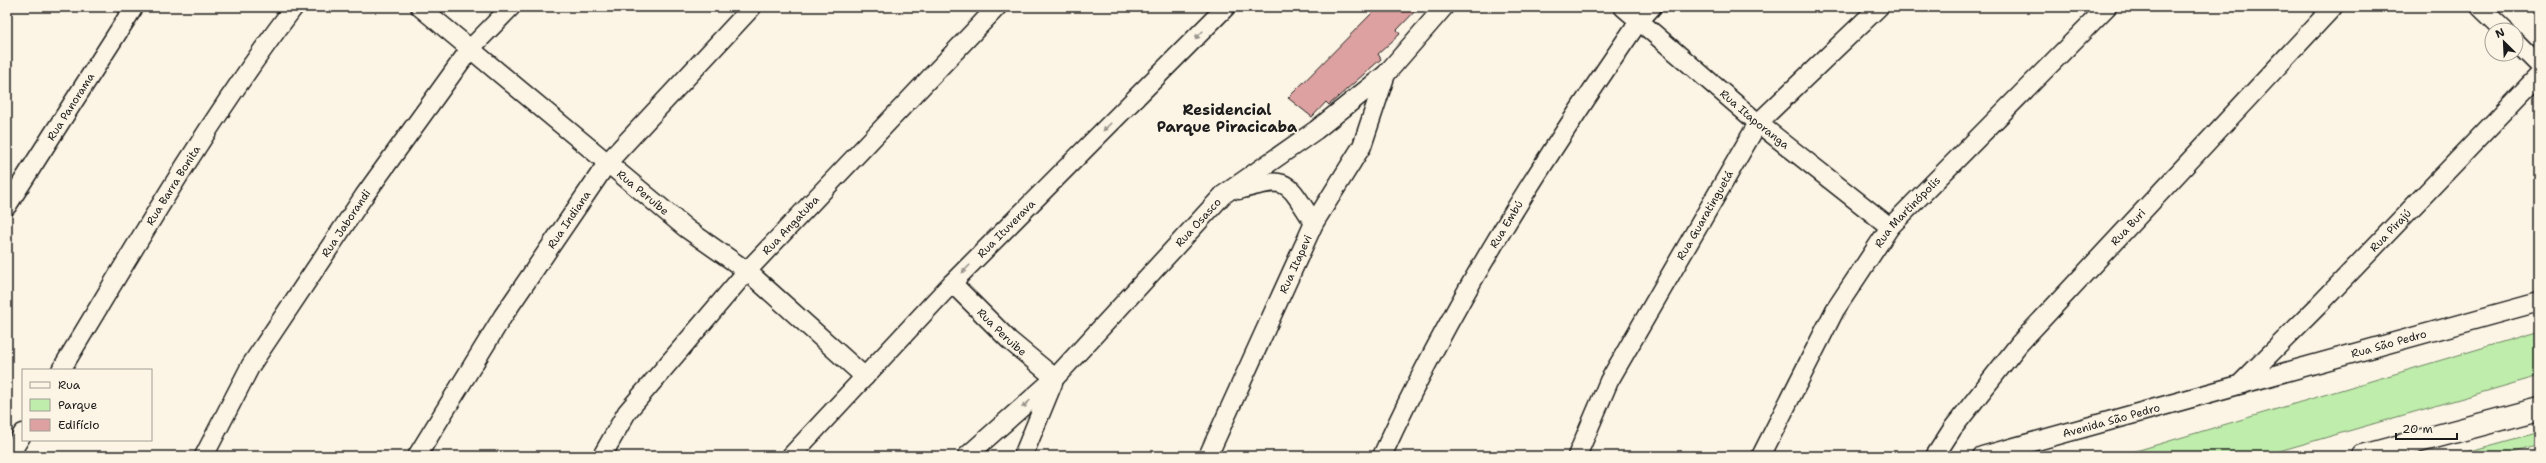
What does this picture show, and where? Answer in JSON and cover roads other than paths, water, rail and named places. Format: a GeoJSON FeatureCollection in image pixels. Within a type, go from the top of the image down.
{"type":"FeatureCollection","features":[{"type":"Feature","properties":{"kind":"highway"},"geometry":{"type":"LineString","coordinates":[[2363,456],[2539,409]]}},
{"type":"Feature","properties":{"kind":"street","name":"Rua Panorama"},"geometry":{"type":"LineString","coordinates":[[7,206],[134,7]]}},
{"type":"Feature","properties":{"kind":"street","name":"Rua Barra Bonita"},"geometry":{"type":"LineString","coordinates":[[62,369],[155,215],[247,69],[294,7]]}},
{"type":"Feature","properties":{"kind":"street","name":"Rua Peruíbe"},"geometry":{"type":"LineString","coordinates":[[420,7],[687,229],[747,271],[864,377]]}},
{"type":"Feature","properties":{"kind":"street","name":"Rua Jaborandi"},"geometry":{"type":"LineString","coordinates":[[204,456],[251,365],[364,196],[470,49],[511,7]]}},
{"type":"Feature","properties":{"kind":"street","name":"Rua Indiana"},"geometry":{"type":"LineString","coordinates":[[417,456],[503,316],[608,162],[752,7]]}},
{"type":"Feature","properties":{"kind":"street","name":"Rua Angatuba"},"geometry":{"type":"LineString","coordinates":[[602,456],[627,412],[747,271],[997,7]]}},
{"type":"Feature","properties":{"kind":"street","name":"Rua Ituverava"},"geometry":{"type":"LineString","coordinates":[[791,456],[952,283],[1226,7]]}},
{"type":"Feature","properties":{"kind":"street","name":"Rua Osasco"},"geometry":{"type":"LineString","coordinates":[[968,456],[1055,378],[1223,195],[1316,130],[1386,74],[1444,7]]}},
{"type":"Feature","properties":{"kind":"street","name":"Rua Itaporanga"},"geometry":{"type":"LineString","coordinates":[[1622,7],[1758,123],[1890,227]]}},
{"type":"Feature","properties":{"kind":"street","name":"Rua Embú"},"geometry":{"type":"LineString","coordinates":[[1382,456],[1407,402],[1493,245],[1536,174],[1639,21],[1652,7]]}},
{"type":"Feature","properties":{"kind":"street","name":"Rua Guaratinguetá"},"geometry":{"type":"LineString","coordinates":[[1577,456],[1609,381],[1758,123],[1879,7]]}},
{"type":"Feature","properties":{"kind":"street","name":"Rua Martinópolis"},"geometry":{"type":"LineString","coordinates":[[1761,456],[1835,310],[1890,227],[2107,7]]}},
{"type":"Feature","properties":{"kind":"street","name":"Rua Buri"},"geometry":{"type":"LineString","coordinates":[[1935,456],[1953,428],[2019,344],[2333,7]]}},
{"type":"Feature","properties":{"kind":"street"},"geometry":{"type":"LineString","coordinates":[[2480,7],[2496,22]]}},
{"type":"Feature","properties":{"kind":"street"},"geometry":{"type":"LineString","coordinates":[[2524,50],[2539,65]]}},
{"type":"Feature","properties":{"kind":"street","name":"Rua Itapevi"},"geometry":{"type":"LineString","coordinates":[[1208,456],[1314,223],[1362,146],[1386,74]]}},
{"type":"Feature","properties":{"kind":"street","name":"Rua Pirajú"},"geometry":{"type":"LineString","coordinates":[[2239,384],[2318,306],[2539,75]]}},
{"type":"Feature","properties":{"kind":"street"},"geometry":{"type":"LineString","coordinates":[[1223,195],[1271,180],[1290,186],[1314,223]]}},
{"type":"Feature","properties":{"kind":"street","name":"Rua Peruibe"},"geometry":{"type":"LineString","coordinates":[[952,283],[1009,340],[1055,378]]}},
{"type":"Feature","properties":{"kind":"street","name":"Rua São Pedro"},"geometry":{"type":"LineString","coordinates":[[2239,384],[2539,302]]}},
{"type":"Feature","properties":{"kind":"street"},"geometry":{"type":"LineString","coordinates":[[1023,456],[1055,378]]}},
{"type":"Feature","properties":{"kind":"street","name":"Avenida São Pedro"},"geometry":{"type":"LineString","coordinates":[[1982,456],[2239,384]]}},
{"type":"Feature","properties":{"kind":"street"},"geometry":{"type":"LineString","coordinates":[[9,456],[22,435]]}},
{"type":"Feature","properties":{"kind":"district","name":"Residencial Parque Piracicaba"},"geometry":{"type":"Point","coordinates":[1227,118]}}]}
